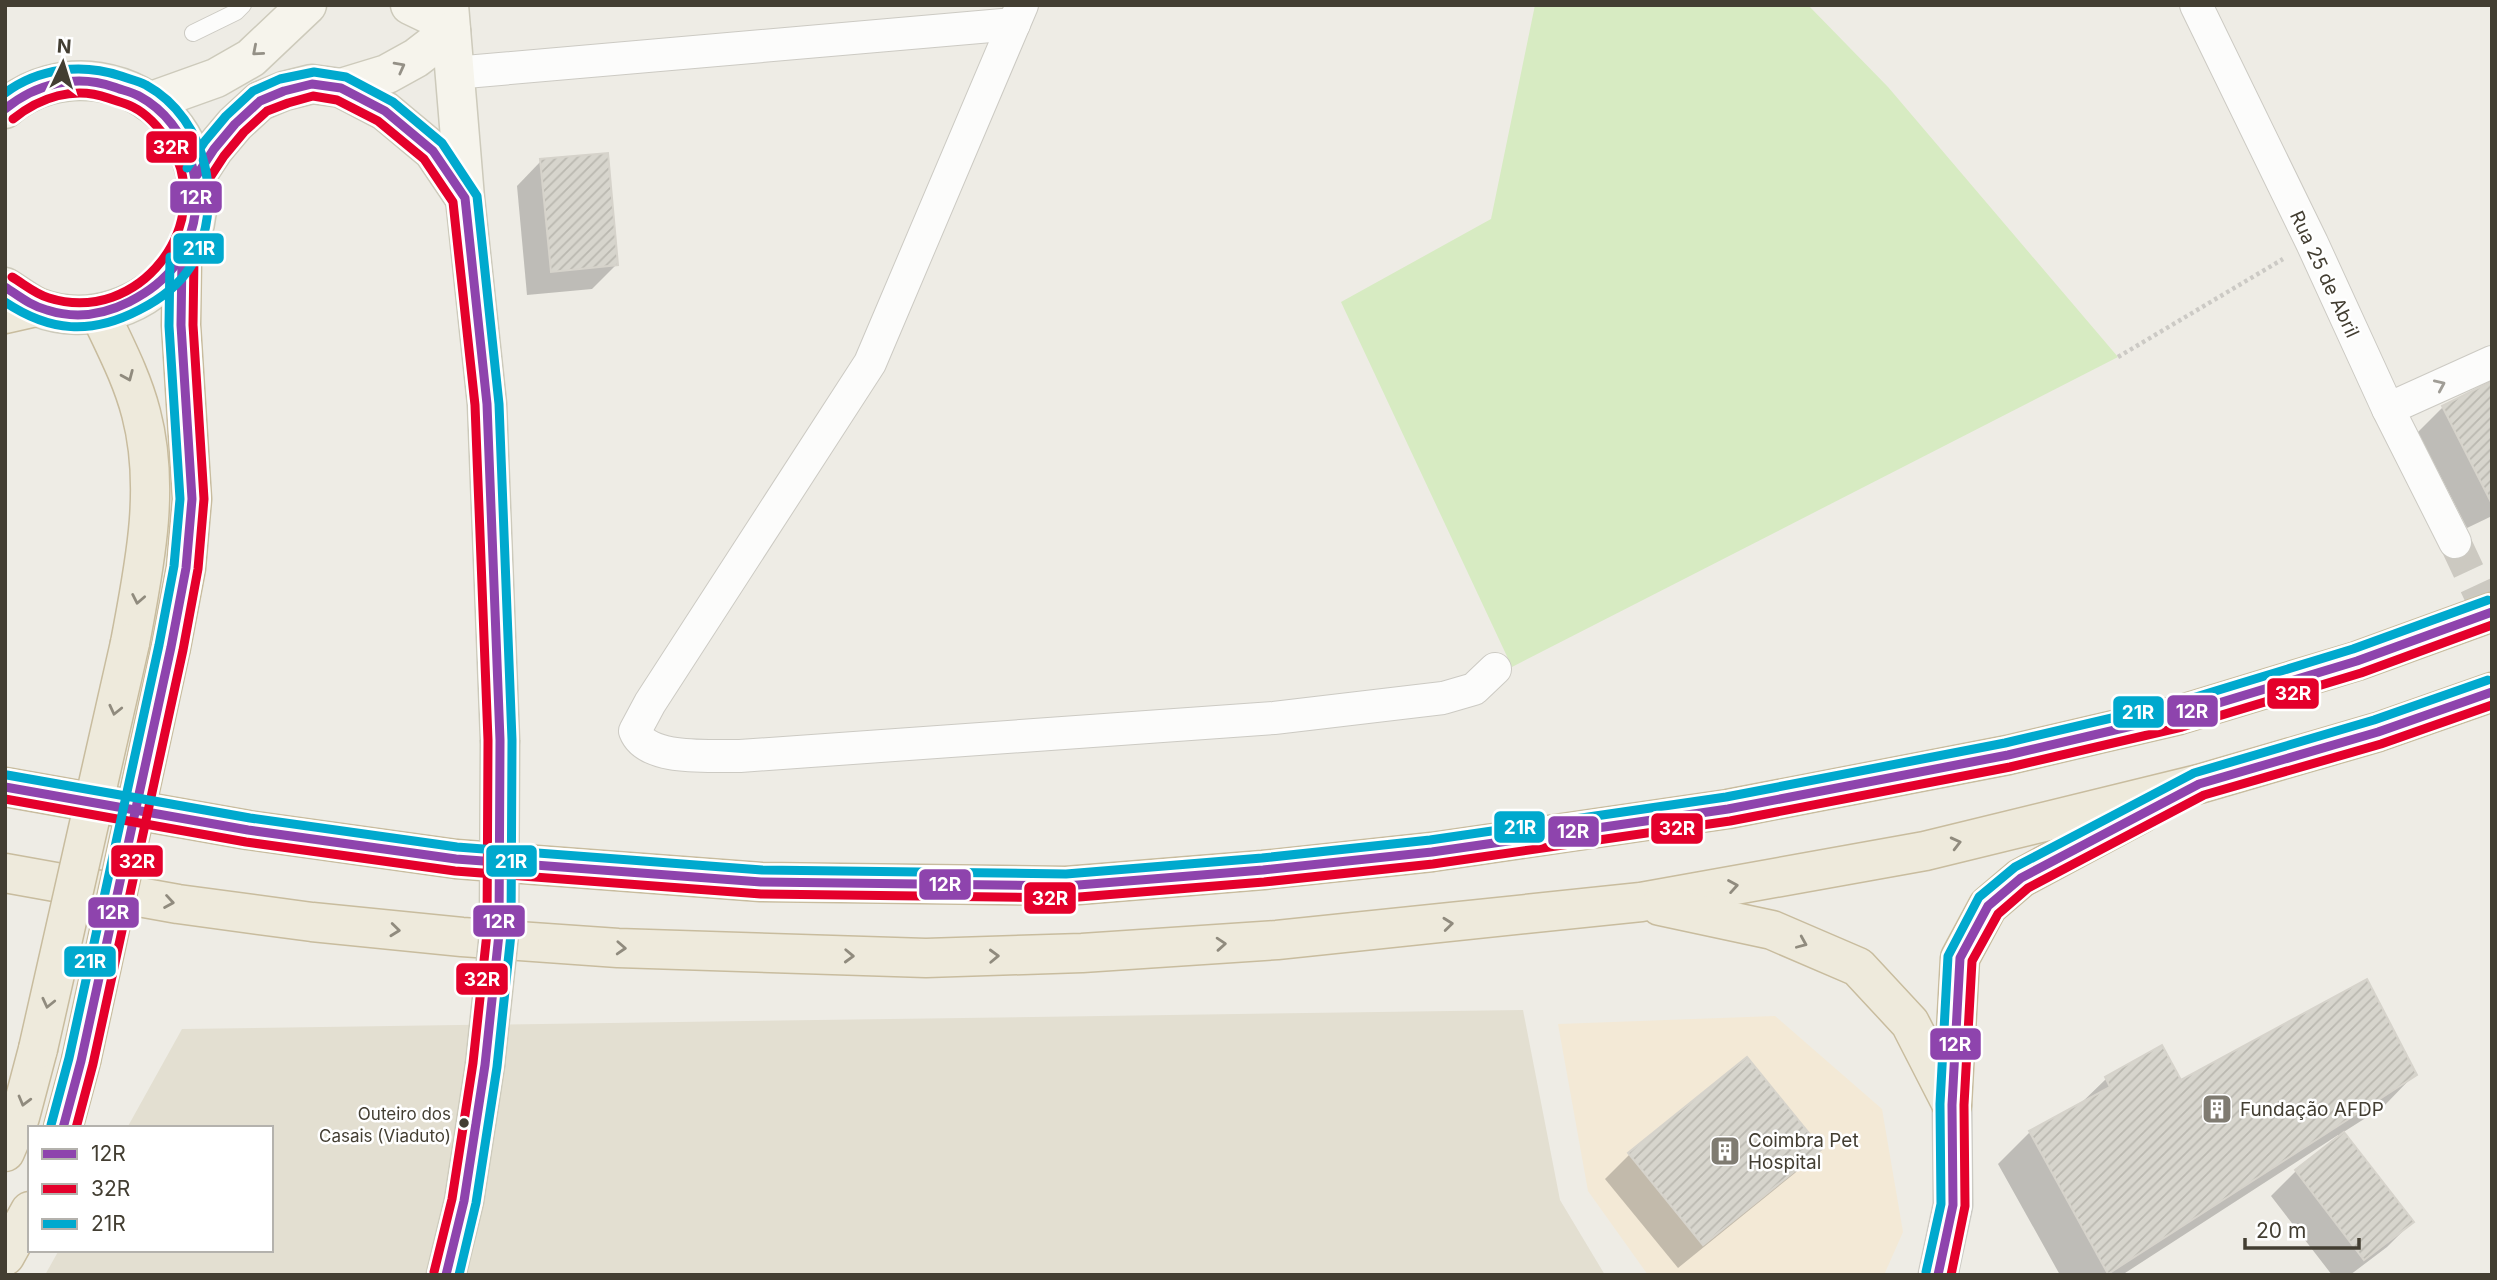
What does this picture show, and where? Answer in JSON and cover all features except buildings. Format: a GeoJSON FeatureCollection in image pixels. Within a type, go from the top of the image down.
{"type":"FeatureCollection","features":[{"type":"Feature","properties":{"kind":"highway"},"geometry":{"type":"LineString","coordinates":[[64,1126],[81,1060],[186,568],[192,499],[181,325],[183,257]]}},
{"type":"Feature","properties":{"kind":"highway"},"geometry":{"type":"LineString","coordinates":[[5,1152],[20,1118],[38,1049],[145,566],[149,513],[149,452],[131,382],[100,314]]}},
{"type":"Feature","properties":{"kind":"highway"},"geometry":{"type":"LineString","coordinates":[[5,780],[23,791],[248,830],[456,859],[761,883],[1066,886],[1263,870],[1432,852],[1728,809],[1955,766],[2179,715],[2357,661],[2492,612]]}},
{"type":"Feature","properties":{"kind":"highway"},"geometry":{"type":"LineString","coordinates":[[12,876],[178,904],[285,918],[462,937],[618,948],[926,958],[1083,953],[1278,940],[1641,902],[1925,851],[2199,784],[2378,732],[2492,692]]}},
{"type":"Feature","properties":{"kind":"highway"},"geometry":{"type":"LineString","coordinates":[[1952,1105],[1961,958],[1989,906],[2021,878],[2199,784]]}},
{"type":"Feature","properties":{"kind":"highway"},"geometry":{"type":"LineString","coordinates":[[1641,902],[1772,930],[1858,967],[1910,1023],[1952,1105]]}},
{"type":"Feature","properties":{"kind":"highway"},"geometry":{"type":"LineString","coordinates":[[5,1256],[28,1215]]}},
{"type":"Feature","properties":{"kind":"main road"},"geometry":{"type":"LineString","coordinates":[[149,102],[216,78],[251,58],[307,5]]}},
{"type":"Feature","properties":{"kind":"main road"},"geometry":{"type":"LineString","coordinates":[[410,5],[433,16],[450,18]]}},
{"type":"Feature","properties":{"kind":"main road"},"geometry":{"type":"LineString","coordinates":[[446,1275],[464,1201],[485,1065],[499,934],[500,740],[487,404],[465,198],[450,18]]}},
{"type":"Feature","properties":{"kind":"main road"},"geometry":{"type":"LineString","coordinates":[[341,88],[387,74],[416,58],[450,18]]}},
{"type":"Feature","properties":{"kind":"main road"},"geometry":{"type":"LineString","coordinates":[[5,109],[15,100],[47,85],[82,80],[118,85],[149,102],[172,122],[188,147],[197,175],[194,232],[183,257],[161,284],[133,303],[100,314],[68,314],[16,302]]}},
{"type":"Feature","properties":{"kind":"main road"},"geometry":{"type":"LineString","coordinates":[[197,175],[235,124],[260,101],[284,90],[312,84],[341,88],[385,111],[433,151],[465,198]]}},
{"type":"Feature","properties":{"kind":"street","name":"Rua 25 de Abril"},"geometry":{"type":"LineString","coordinates":[[2196,5],[2312,243],[2388,408],[2455,542]]}},
{"type":"Feature","properties":{"kind":"street"},"geometry":{"type":"LineString","coordinates":[[454,73],[1018,15],[870,363],[650,703],[635,731],[637,736],[662,753],[740,756],[1261,719],[1443,698],[1474,690],[1495,669]]}},
{"type":"Feature","properties":{"kind":"street"},"geometry":{"type":"LineString","coordinates":[[2388,408],[2492,362]]}},
{"type":"Feature","properties":{"kind":"street"},"geometry":{"type":"LineString","coordinates":[[1938,1275],[1954,1205],[1952,1105]]}},
{"type":"Feature","properties":{"kind":"lane"},"geometry":{"type":"LineString","coordinates":[[193,33],[236,12],[243,5]]}},
{"type":"Feature","properties":{"kind":"path"},"geometry":{"type":"LineString","coordinates":[[2118,356],[2312,243]]}},
{"type":"Feature","properties":{"kind":"shaded area"},"geometry":{"type":"Polygon","coordinates":[[[1523,1010],[1560,1200],[1605,1275],[45,1275],[58,1252],[273,1252],[273,1126],[128,1126],[182,1029],[1523,1010]]]}},
{"type":"Feature","properties":{"kind":"shaded area"},"geometry":{"type":"Polygon","coordinates":[[[1775,1016],[1882,1109],[1903,1232],[1884,1275],[1648,1275],[1588,1191],[1558,1024],[1775,1016]]]}},
{"type":"Feature","properties":{"kind":"green space"},"geometry":{"type":"Polygon","coordinates":[[[1535,5],[1808,5],[1888,87],[2118,357],[1512,667],[1341,302],[1491,219],[1535,5]]]}},
{"type":"Feature","properties":{"kind":"tunnel"},"geometry":{"type":"LineString","coordinates":[[2455,542],[2492,621]]}},
{"type":"Feature","properties":{"kind":"transit line","name":"21R"},"geometry":{"type":"LineString","coordinates":[[5,93],[46,73],[76,69],[106,72],[146,85],[167,100],[184,120],[197,142],[205,166],[208,192],[207,217],[191,266],[175,286],[146,306],[104,324],[71,327],[38,319],[5,302]]}},
{"type":"Feature","properties":{"kind":"transit line","name":"21R"},"geometry":{"type":"LineString","coordinates":[[187,168],[226,116],[253,91],[280,79],[314,72],[346,77],[393,102],[442,143],[477,196],[499,404],[512,740],[511,934],[497,1067],[476,1203],[459,1275]]}},
{"type":"Feature","properties":{"kind":"transit line","name":"12R"},"geometry":{"type":"LineString","coordinates":[[5,109],[44,87],[71,81],[100,83],[136,95],[157,108],[183,141],[191,161],[196,202],[193,223],[182,256],[167,275],[137,298],[99,313],[78,315],[57,313],[36,306],[5,287]]}},
{"type":"Feature","properties":{"kind":"transit line","name":"12R"},"geometry":{"type":"LineString","coordinates":[[197,175],[235,124],[260,101],[312,84],[341,88],[385,111],[433,151],[465,198],[487,404],[500,740],[499,934],[485,1065],[464,1201],[446,1275]]}},
{"type":"Feature","properties":{"kind":"transit line","name":"32R"},"geometry":{"type":"LineString","coordinates":[[12,277],[49,298],[82,303],[112,297],[139,283],[161,262],[176,236],[184,206],[182,175],[170,144],[154,123],[133,107],[95,95],[70,94],[34,105],[13,119]]}},
{"type":"Feature","properties":{"kind":"transit line","name":"32R"},"geometry":{"type":"LineString","coordinates":[[207,182],[244,132],[267,111],[313,96],[337,100],[378,121],[424,159],[453,202],[475,405],[488,740],[487,933],[473,1063],[452,1199],[434,1272]]}},
{"type":"Feature","properties":{"kind":"transit line","name":"21R"},"geometry":{"type":"LineString","coordinates":[[51,1125],[69,1058],[174,566],[180,499],[169,326],[170,257]]}},
{"type":"Feature","properties":{"kind":"transit line","name":"12R"},"geometry":{"type":"LineString","coordinates":[[64,1126],[81,1061],[186,568],[192,499],[181,325],[182,257]]}},
{"type":"Feature","properties":{"kind":"transit line","name":"32R"},"geometry":{"type":"LineString","coordinates":[[77,1126],[93,1064],[183,650],[198,569],[204,499],[193,325],[194,257]]}},
{"type":"Feature","properties":{"kind":"transit line","name":"21R"},"geometry":{"type":"LineString","coordinates":[[7,775],[250,818],[457,847],[762,870],[1066,874],[1262,858],[1430,840],[1726,797],[2005,743],[2176,703],[2353,649],[2488,600]]}},
{"type":"Feature","properties":{"kind":"transit line","name":"12R"},"geometry":{"type":"LineString","coordinates":[[5,787],[248,830],[456,859],[761,882],[1066,886],[1263,870],[1432,852],[1728,809],[2008,755],[2179,715],[2357,661],[2492,612]]}},
{"type":"Feature","properties":{"kind":"transit line","name":"32R"},"geometry":{"type":"LineString","coordinates":[[5,799],[246,842],[455,871],[761,894],[1067,898],[1264,882],[1433,864],[1730,821],[2010,767],[2182,727],[2361,673],[2492,625]]}},
{"type":"Feature","properties":{"kind":"transit line","name":"21R"},"geometry":{"type":"LineString","coordinates":[[1926,1272],[1941,1204],[1940,1104],[1948,956],[1979,897],[2015,867],[2194,773],[2374,720],[2488,680]]}},
{"type":"Feature","properties":{"kind":"transit line","name":"12R"},"geometry":{"type":"LineString","coordinates":[[1938,1275],[1953,1205],[1952,1105],[1960,958],[1988,906],[2021,878],[2199,784],[2378,732],[2492,692]]}},
{"type":"Feature","properties":{"kind":"transit line","name":"32R"},"geometry":{"type":"LineString","coordinates":[[1951,1275],[1965,1206],[1964,1105],[1972,961],[1998,914],[2028,888],[2204,795],[2381,744],[2492,705]]}},
{"type":"Feature","properties":{"kind":"place","name":"Fundação AFDP"},"geometry":{"type":"Point","coordinates":[2217,1109]}},
{"type":"Feature","properties":{"kind":"place","name":"Outeiro dos Casais (Viaduto)"},"geometry":{"type":"Point","coordinates":[464,1123]}},
{"type":"Feature","properties":{"kind":"place","name":"Coimbra Pet Hospital"},"geometry":{"type":"Point","coordinates":[1725,1151]}}]}
